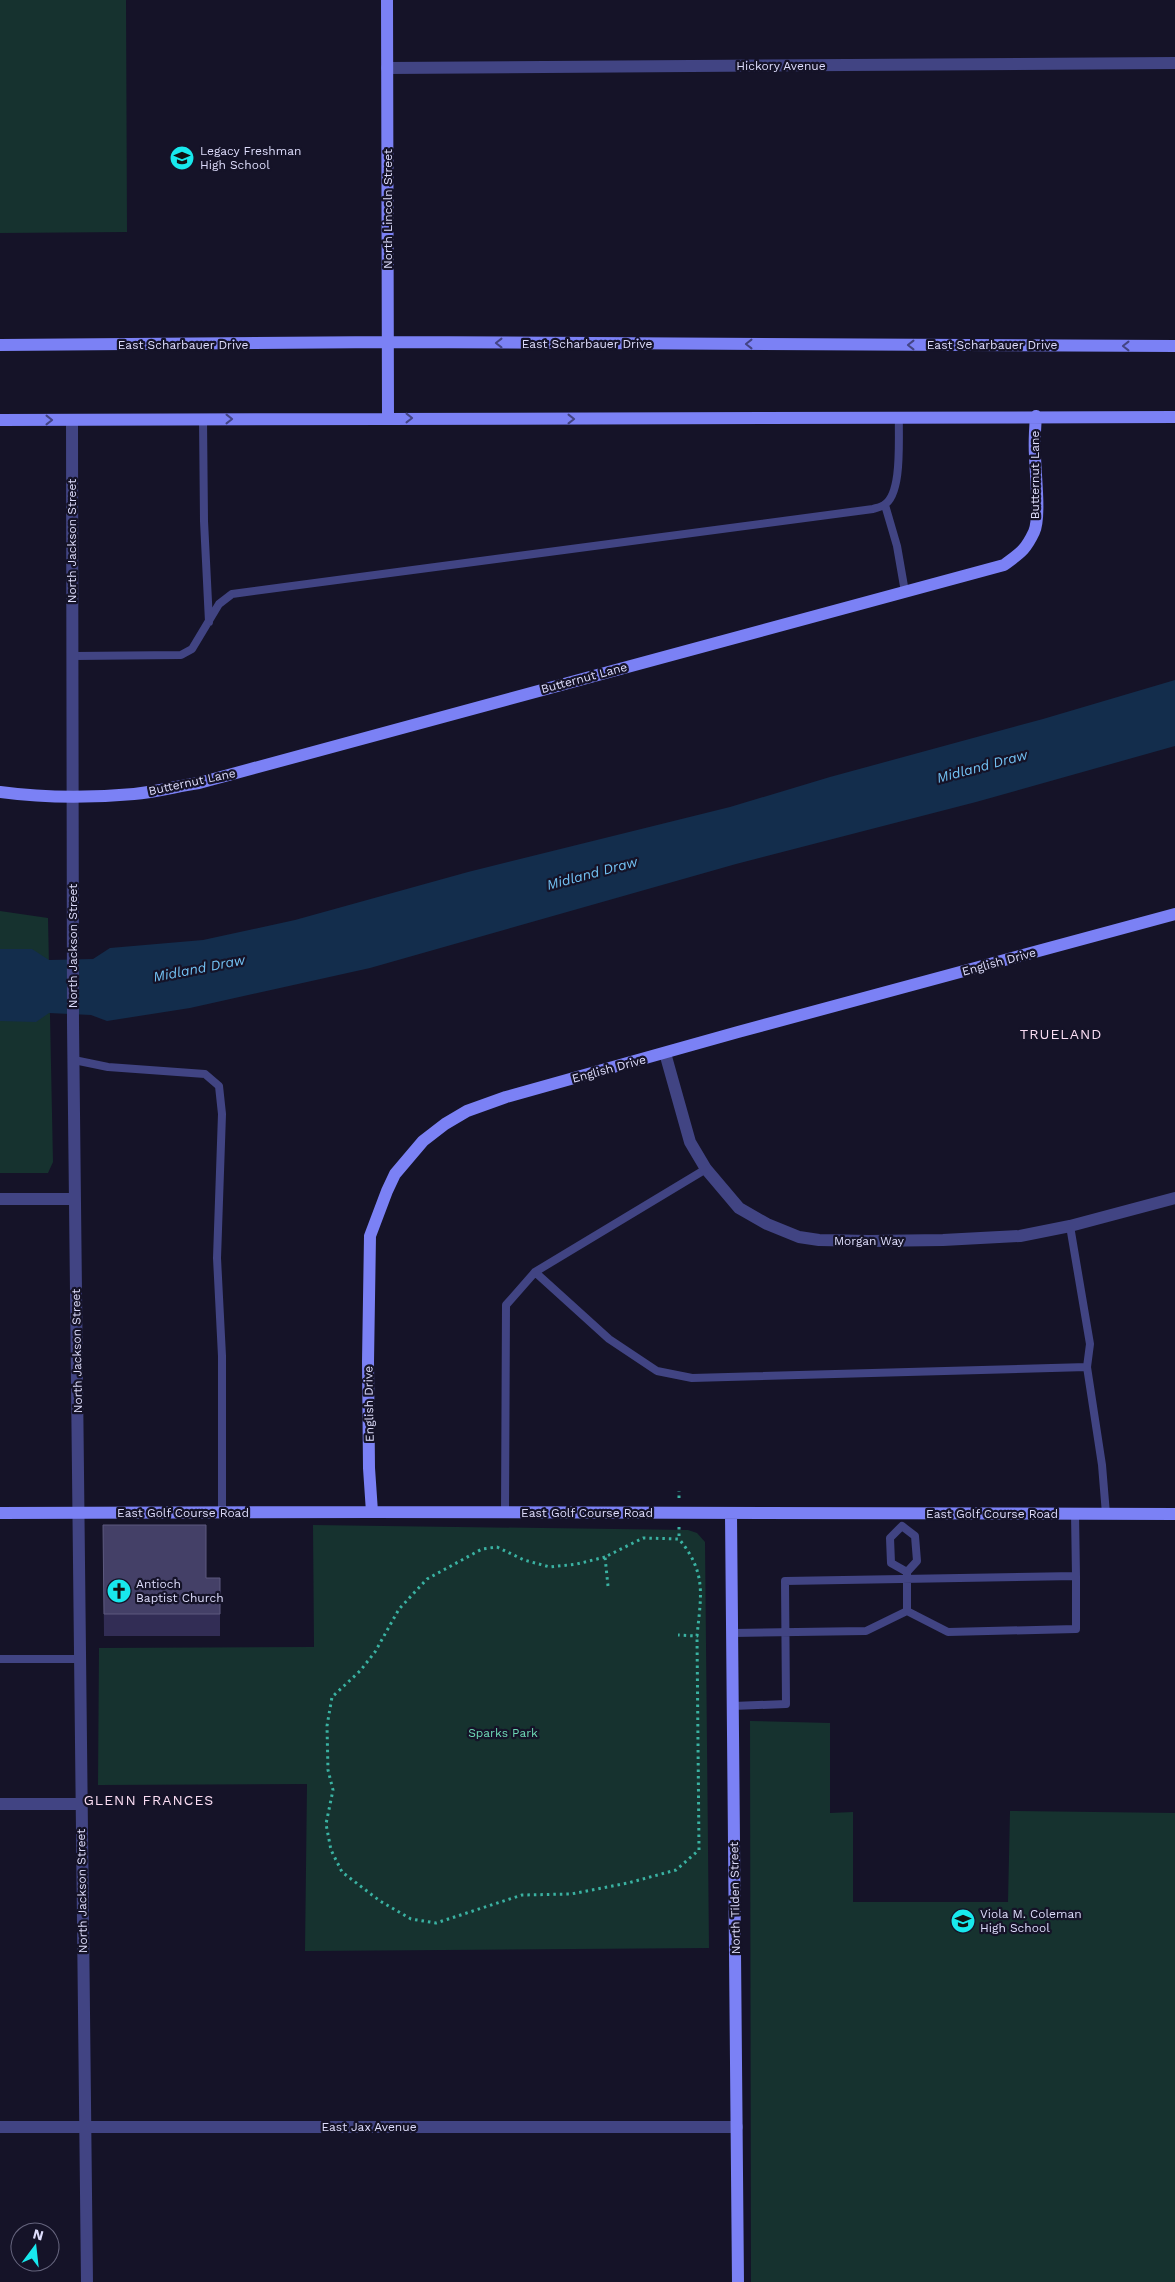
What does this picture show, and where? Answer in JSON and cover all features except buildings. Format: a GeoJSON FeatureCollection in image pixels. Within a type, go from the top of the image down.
{"type":"FeatureCollection","features":[{"type":"Feature","properties":{"kind":"street","name":"North Lincoln Street"},"geometry":{"type":"LineString","coordinates":[[387,0],[388,418]]}},
{"type":"Feature","properties":{"kind":"street","name":"Hickory Avenue"},"geometry":{"type":"LineString","coordinates":[[387,68],[1175,63]]}},
{"type":"Feature","properties":{"kind":"street","name":"East Scharbauer Drive"},"geometry":{"type":"LineString","coordinates":[[0,346],[389,342],[1175,346]]}},
{"type":"Feature","properties":{"kind":"street","name":"Butternut Lane"},"geometry":{"type":"LineString","coordinates":[[0,792],[74,796],[135,794],[199,782],[1004,565],[1014,560],[1022,552],[1034,532],[1037,507],[1036,416]]}},
{"type":"Feature","properties":{"kind":"street"},"geometry":{"type":"LineString","coordinates":[[0,420],[1175,417]]}},
{"type":"Feature","properties":{"kind":"street","name":"North Jackson Street"},"geometry":{"type":"LineString","coordinates":[[72,420],[74,656],[72,717],[74,796],[73,1023],[88,2282]]}},
{"type":"Feature","properties":{"kind":"street","name":"English Drive"},"geometry":{"type":"LineString","coordinates":[[372,1512],[369,1468],[369,1248],[374,1222],[395,1174],[429,1136],[452,1119],[467,1111],[515,1095],[1175,914]]}},
{"type":"Feature","properties":{"kind":"street","name":"Morgan Way"},"geometry":{"type":"LineString","coordinates":[[665,1053],[690,1142],[706,1169],[739,1208],[780,1230],[806,1238],[869,1241],[979,1239],[1020,1236],[1070,1226],[1175,1198]]}},
{"type":"Feature","properties":{"kind":"street"},"geometry":{"type":"LineString","coordinates":[[0,1199],[75,1199]]}},
{"type":"Feature","properties":{"kind":"street","name":"East Golf Course Road"},"geometry":{"type":"LineString","coordinates":[[0,1513],[505,1512],[731,1514],[901,1520],[1075,1514],[1175,1514]]}},
{"type":"Feature","properties":{"kind":"street","name":"North Tilden Street"},"geometry":{"type":"LineString","coordinates":[[731,1514],[738,2282]]}},
{"type":"Feature","properties":{"kind":"street"},"geometry":{"type":"LineString","coordinates":[[0,1804],[81,1804]]}},
{"type":"Feature","properties":{"kind":"street","name":"East Jax Avenue"},"geometry":{"type":"LineString","coordinates":[[0,2127],[737,2127]]}},
{"type":"Feature","properties":{"kind":"lane"},"geometry":{"type":"LineString","coordinates":[[74,656],[181,655],[192,649],[219,604],[232,594],[873,509],[885,505],[893,495],[896,483],[899,417]]}},
{"type":"Feature","properties":{"kind":"lane"},"geometry":{"type":"LineString","coordinates":[[203,419],[204,521],[209,622]]}},
{"type":"Feature","properties":{"kind":"lane"},"geometry":{"type":"LineString","coordinates":[[885,505],[897,546],[904,592]]}},
{"type":"Feature","properties":{"kind":"lane"},"geometry":{"type":"LineString","coordinates":[[74,1060],[108,1067],[205,1074],[219,1086],[222,1114],[216,1258],[222,1356],[222,1512]]}},
{"type":"Feature","properties":{"kind":"lane"},"geometry":{"type":"LineString","coordinates":[[505,1512],[506,1305],[534,1272],[706,1169]]}},
{"type":"Feature","properties":{"kind":"lane"},"geometry":{"type":"LineString","coordinates":[[1070,1226],[1090,1344],[1087,1367],[1102,1464],[1106,1514]]}},
{"type":"Feature","properties":{"kind":"lane"},"geometry":{"type":"LineString","coordinates":[[534,1272],[609,1339],[657,1371],[692,1378],[1087,1367]]}},
{"type":"Feature","properties":{"kind":"lane"},"geometry":{"type":"LineString","coordinates":[[907,1611],[948,1632],[1076,1628],[1075,1514]]}},
{"type":"Feature","properties":{"kind":"lane"},"geometry":{"type":"LineString","coordinates":[[907,1576],[891,1563],[890,1538],[901,1520],[915,1536],[917,1561],[907,1576],[907,1611]]}},
{"type":"Feature","properties":{"kind":"lane"},"geometry":{"type":"LineString","coordinates":[[733,1706],[786,1704],[785,1581],[907,1576],[1076,1576]]}},
{"type":"Feature","properties":{"kind":"lane"},"geometry":{"type":"LineString","coordinates":[[732,1633],[866,1631],[907,1611]]}},
{"type":"Feature","properties":{"kind":"lane"},"geometry":{"type":"LineString","coordinates":[[0,1660],[80,1659]]}},
{"type":"Feature","properties":{"kind":"path"},"geometry":{"type":"LineString","coordinates":[[643,1538],[679,1539],[691,1553],[702,1584],[697,1636],[699,1850],[676,1870],[628,1883],[571,1894],[522,1894],[436,1923],[410,1919],[380,1901],[342,1872],[331,1850],[326,1824],[333,1790],[328,1770],[327,1726],[332,1697],[360,1671],[375,1652],[399,1609],[427,1579],[482,1549],[497,1547],[524,1560],[550,1567],[577,1564],[605,1557],[643,1538]]}},
{"type":"Feature","properties":{"kind":"path"},"geometry":{"type":"LineString","coordinates":[[605,1557],[608,1586]]}},
{"type":"Feature","properties":{"kind":"path"},"geometry":{"type":"LineString","coordinates":[[678,1635],[697,1636]]}},
{"type":"Feature","properties":{"kind":"green space"},"geometry":{"type":"Polygon","coordinates":[[[0,0],[126,0],[127,232],[0,233],[0,0]]]}},
{"type":"Feature","properties":{"kind":"green space"},"geometry":{"type":"Polygon","coordinates":[[[0,911],[48,918],[53,1162],[48,1173],[0,1173],[0,911]]]}},
{"type":"Feature","properties":{"kind":"green space","name":"Sparks Park"},"geometry":{"type":"Polygon","coordinates":[[[313,1525],[688,1530],[697,1533],[705,1542],[709,1948],[305,1951],[307,1784],[98,1785],[99,1648],[314,1647],[313,1525]]]}},
{"type":"Feature","properties":{"kind":"green space"},"geometry":{"type":"Polygon","coordinates":[[[750,1721],[830,1723],[830,1813],[853,1812],[853,1902],[1008,1902],[1010,1811],[1175,1813],[1175,2282],[751,2282],[750,1721]]]}},
{"type":"Feature","properties":{"kind":"water","name":"Midland Draw"},"geometry":{"type":"Polygon","coordinates":[[[1175,680],[1175,746],[976,802],[736,864],[370,968],[190,1008],[107,1021],[91,1015],[49,1013],[36,1022],[0,1021],[0,949],[32,949],[49,960],[93,959],[110,948],[203,940],[295,920],[468,872],[730,807],[1175,680]]]}},
{"type":"Feature","properties":{"kind":"place","name":"Legacy Freshman High School"},"geometry":{"type":"Point","coordinates":[182,158]}},
{"type":"Feature","properties":{"kind":"place","name":"Antioch Baptist Church"},"geometry":{"type":"Point","coordinates":[119,1591]}},
{"type":"Feature","properties":{"kind":"place","name":"Viola M. Coleman High School"},"geometry":{"type":"Point","coordinates":[963,1921]}},
{"type":"Feature","properties":{"kind":"district","name":"TRUELAND"},"geometry":{"type":"Point","coordinates":[1061,1034]}},
{"type":"Feature","properties":{"kind":"district","name":"GLENN FRANCES"},"geometry":{"type":"Point","coordinates":[149,1800]}}]}
